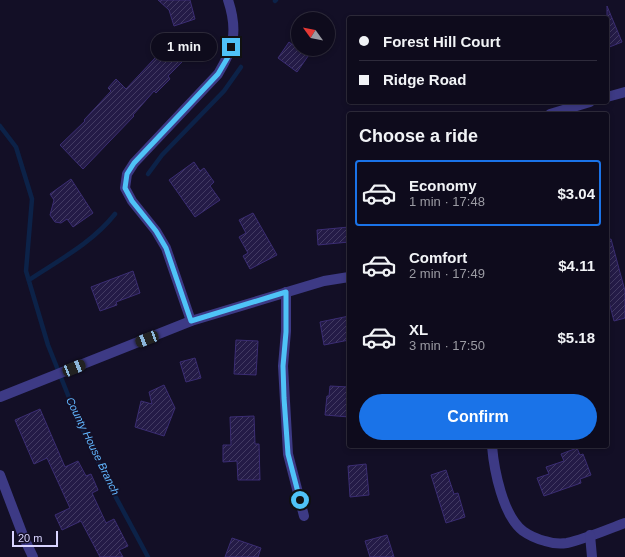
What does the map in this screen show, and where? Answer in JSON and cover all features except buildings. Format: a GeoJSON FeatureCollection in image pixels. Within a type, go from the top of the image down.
{"type":"FeatureCollection","features":[{"type":"Feature","properties":{"kind":"street"},"geometry":{"type":"LineString","coordinates":[[191,321],[166,248],[156,231],[132,201],[125,188],[127,174],[134,163],[218,74],[228,57],[234,37],[233,15],[228,0]]}},
{"type":"Feature","properties":{"kind":"street"},"geometry":{"type":"LineString","coordinates":[[609,96],[625,92]]}},
{"type":"Feature","properties":{"kind":"street"},"geometry":{"type":"LineString","coordinates":[[557,112],[583,104]]}},
{"type":"Feature","properties":{"kind":"street"},"geometry":{"type":"LineString","coordinates":[[0,397],[191,321],[324,281],[347,277]]}},
{"type":"Feature","properties":{"kind":"street"},"geometry":{"type":"LineString","coordinates":[[286,292],[286,332],[283,366],[288,454],[304,516]]}},
{"type":"Feature","properties":{"kind":"street"},"geometry":{"type":"LineString","coordinates":[[492,448],[494,464],[508,512],[523,531],[536,539],[549,542],[566,543],[625,523]]}},
{"type":"Feature","properties":{"kind":"street"},"geometry":{"type":"LineString","coordinates":[[0,475],[24,538],[33,557]]}},
{"type":"Feature","properties":{"kind":"street"},"geometry":{"type":"LineString","coordinates":[[590,535],[592,557]]}},
{"type":"Feature","properties":{"kind":"waterway"},"geometry":{"type":"LineString","coordinates":[[148,174],[162,155],[224,91],[241,67]]}},
{"type":"Feature","properties":{"kind":"waterway","name":"County House Branch"},"geometry":{"type":"LineString","coordinates":[[0,126],[16,147],[32,199],[26,271],[48,345],[78,420],[112,490],[148,557]]}},
{"type":"Feature","properties":{"kind":"waterway"},"geometry":{"type":"LineString","coordinates":[[29,280],[86,242],[115,214]]}},
{"type":"Feature","properties":{"kind":"route"},"geometry":{"type":"LineString","coordinates":[[231,47],[228,57],[218,74],[134,163],[127,174],[125,188],[132,201],[156,231],[166,248],[191,321],[286,292],[286,332],[283,366],[284,398],[288,454],[300,500]]}}]}
